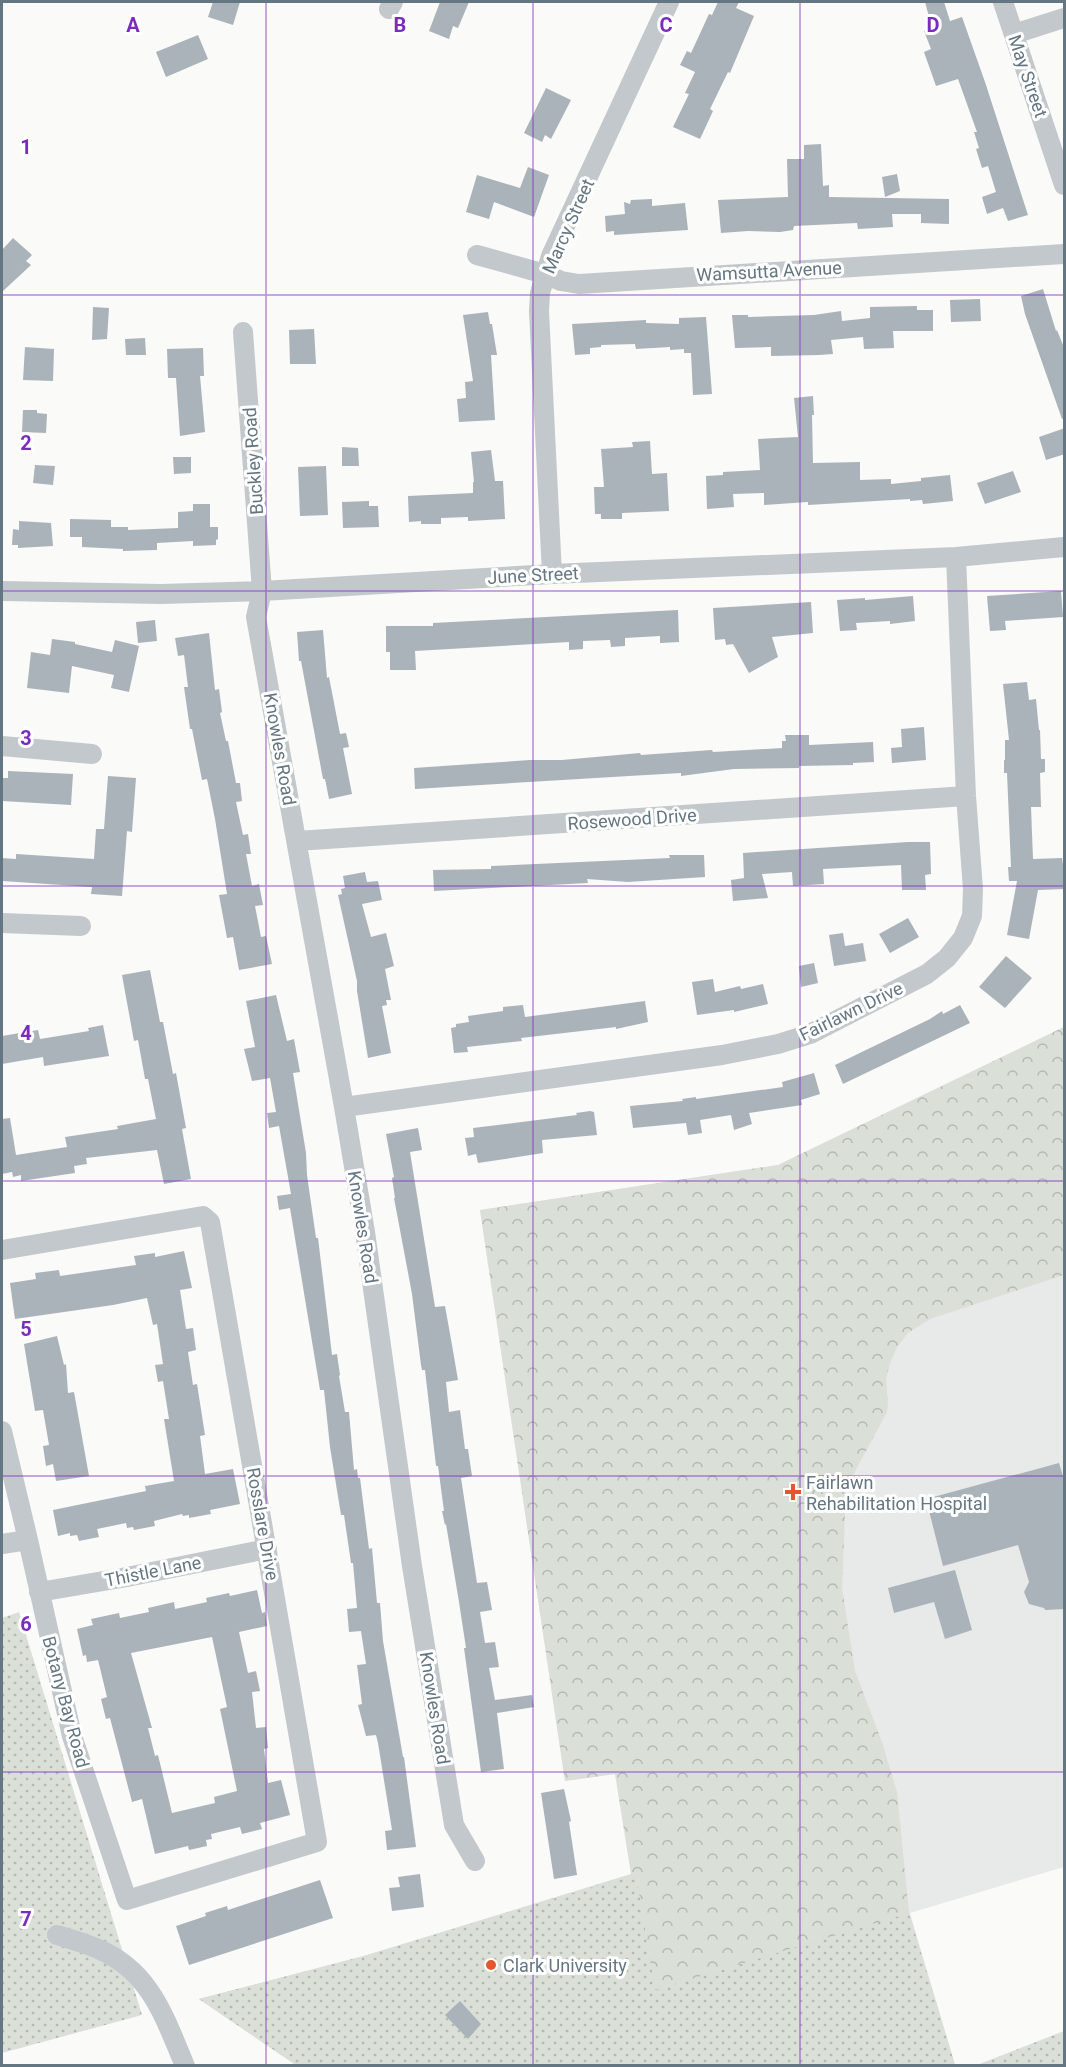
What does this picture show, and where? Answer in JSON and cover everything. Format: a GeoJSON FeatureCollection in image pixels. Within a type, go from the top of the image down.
{"type":"FeatureCollection","features":[{"type":"Feature","properties":{"kind":"street","name":"Marcy Street"},"geometry":{"type":"LineString","coordinates":[[552,574],[538,311],[540,293],[545,274],[669,2]]}},
{"type":"Feature","properties":{"kind":"street","name":"May Street"},"geometry":{"type":"LineString","coordinates":[[1003,2],[1065,185]]}},
{"type":"Feature","properties":{"kind":"street"},"geometry":{"type":"LineString","coordinates":[[1014,34],[1065,18]]}},
{"type":"Feature","properties":{"kind":"street","name":"Wamsutta Avenue"},"geometry":{"type":"LineString","coordinates":[[477,255],[545,274],[561,281],[579,284],[1065,254]]}},
{"type":"Feature","properties":{"kind":"street","name":"Buckley Road"},"geometry":{"type":"LineString","coordinates":[[243,332],[262,591]]}},
{"type":"Feature","properties":{"kind":"street","name":"June Street"},"geometry":{"type":"LineString","coordinates":[[2,591],[161,594],[262,591],[552,574],[956,557],[1065,547]]}},
{"type":"Feature","properties":{"kind":"street","name":"Fairlawn Drive"},"geometry":{"type":"LineString","coordinates":[[344,1107],[722,1055],[778,1044],[810,1034],[927,974],[947,957],[963,938],[972,916],[973,907],[956,557]]}},
{"type":"Feature","properties":{"kind":"street","name":"Knowles Road"},"geometry":{"type":"LineString","coordinates":[[262,591],[256,617],[365,1232],[412,1566],[454,1825],[475,1862]]}},
{"type":"Feature","properties":{"kind":"street"},"geometry":{"type":"LineString","coordinates":[[2,746],[92,754]]}},
{"type":"Feature","properties":{"kind":"street","name":"Rosewood Drive"},"geometry":{"type":"LineString","coordinates":[[297,841],[966,796]]}},
{"type":"Feature","properties":{"kind":"street"},"geometry":{"type":"LineString","coordinates":[[2,923],[81,926]]}},
{"type":"Feature","properties":{"kind":"street","name":"Rosslare Drive"},"geometry":{"type":"LineString","coordinates":[[2,1250],[203,1216],[210,1222],[317,1842],[127,1900]]}},
{"type":"Feature","properties":{"kind":"street","name":"Botany Bay Road"},"geometry":{"type":"LineString","coordinates":[[2,1431],[72,1736],[127,1900]]}},
{"type":"Feature","properties":{"kind":"street"},"geometry":{"type":"LineString","coordinates":[[2,1544],[28,1539]]}},
{"type":"Feature","properties":{"kind":"street","name":"Thistle Lane"},"geometry":{"type":"LineString","coordinates":[[39,1592],[127,1577],[267,1548]]}},
{"type":"Feature","properties":{"kind":"street"},"geometry":{"type":"LineString","coordinates":[[57,1935],[98,1948],[133,1970],[152,1992],[160,2006],[185,2066]]}},
{"type":"Feature","properties":{"kind":"shaded area","name":"Fairlawn Rehabilitation Hospital"},"geometry":{"type":"Polygon","coordinates":[[[1064,1027],[1064,1867],[910,1913],[955,2065],[296,2065],[199,1999],[364,1956],[635,1873],[615,1774],[565,1781],[480,1210],[778,1165],[1064,1027]]]}},
{"type":"Feature","properties":{"kind":"green space","name":"Fairlawn Rehabilitation Hospital"},"geometry":{"type":"Polygon","coordinates":[[[1064,1027],[1064,1275],[930,1319],[908,1333],[897,1347],[890,1363],[886,1379],[888,1406],[886,1414],[846,1488],[842,1588],[855,1671],[882,1742],[897,1792],[909,1913],[955,2065],[296,2065],[199,1999],[364,1956],[631,1874],[615,1774],[565,1781],[480,1210],[778,1165],[1064,1027]]]}},
{"type":"Feature","properties":{"kind":"green space"},"geometry":{"type":"Polygon","coordinates":[[[19,1612],[142,2015],[2,2053],[2,1618],[19,1612]]]}},
{"type":"Feature","properties":{"kind":"green space","name":"Clark University"},"geometry":{"type":"Polygon","coordinates":[[[636,1874],[655,1990],[909,1913],[955,2065],[296,2065],[199,1999],[364,1956],[636,1874]]]}},
{"type":"Feature","properties":{"kind":"green space"},"geometry":{"type":"Polygon","coordinates":[[[1064,2031],[1064,2065],[977,2065],[1064,2031]]]}},
{"type":"Feature","properties":{"kind":"building"},"geometry":{"type":"Polygon","coordinates":[[[213,2],[240,2],[233,25],[208,17],[213,2]]]}},
{"type":"Feature","properties":{"kind":"building"},"geometry":{"type":"Polygon","coordinates":[[[440,2],[469,2],[458,28],[453,26],[449,39],[429,31],[440,2]]]}},
{"type":"Feature","properties":{"kind":"building"},"geometry":{"type":"Polygon","coordinates":[[[718,2],[739,2],[736,8],[754,16],[730,73],[728,72],[710,109],[713,111],[700,139],[673,127],[689,94],[685,93],[695,72],[680,65],[687,51],[691,53],[709,14],[712,15],[718,2]]]}},
{"type":"Feature","properties":{"kind":"building"},"geometry":{"type":"Polygon","coordinates":[[[925,2],[944,2],[950,21],[962,17],[1028,215],[1008,221],[1003,208],[987,214],[982,197],[996,192],[988,166],[982,168],[976,149],[979,148],[974,132],[977,132],[958,79],[936,86],[924,52],[931,49],[924,31],[932,28],[925,2]]]}},
{"type":"Feature","properties":{"kind":"building"},"geometry":{"type":"Polygon","coordinates":[[[198,35],[208,59],[166,77],[156,52],[198,35]]]}},
{"type":"Feature","properties":{"kind":"building"},"geometry":{"type":"Polygon","coordinates":[[[546,88],[571,100],[551,139],[545,135],[542,142],[524,133],[546,88]]]}},
{"type":"Feature","properties":{"kind":"building"},"geometry":{"type":"Polygon","coordinates":[[[821,144],[823,186],[829,185],[829,197],[949,199],[949,224],[921,223],[921,214],[892,214],[893,227],[858,229],[857,223],[794,226],[793,230],[780,232],[721,233],[718,200],[788,197],[787,159],[804,159],[804,145],[821,144]]]}},
{"type":"Feature","properties":{"kind":"building"},"geometry":{"type":"Polygon","coordinates":[[[528,167],[549,175],[534,217],[494,202],[489,219],[466,212],[477,175],[520,188],[528,167]]]}},
{"type":"Feature","properties":{"kind":"building"},"geometry":{"type":"Polygon","coordinates":[[[897,174],[900,191],[885,197],[882,177],[897,174]]]}},
{"type":"Feature","properties":{"kind":"building"},"geometry":{"type":"Polygon","coordinates":[[[652,199],[652,206],[685,203],[688,230],[614,235],[614,231],[606,232],[605,216],[625,214],[624,202],[630,204],[631,200],[652,199]]]}},
{"type":"Feature","properties":{"kind":"building"},"geometry":{"type":"Polygon","coordinates":[[[13,238],[32,255],[26,261],[31,265],[2,292],[2,250],[13,238]]]}},
{"type":"Feature","properties":{"kind":"building"},"geometry":{"type":"Polygon","coordinates":[[[1043,289],[1056,331],[1065,350],[1065,418],[1062,419],[1025,314],[1021,296],[1043,289]]]}},
{"type":"Feature","properties":{"kind":"building"},"geometry":{"type":"Polygon","coordinates":[[[980,299],[981,321],[951,322],[950,300],[980,299]]]}},
{"type":"Feature","properties":{"kind":"building"},"geometry":{"type":"Polygon","coordinates":[[[917,306],[917,310],[933,310],[933,331],[893,331],[894,348],[864,349],[863,337],[831,340],[833,354],[771,356],[771,347],[735,348],[732,315],[748,315],[748,317],[814,315],[841,311],[842,321],[870,318],[870,307],[917,306]]]}},
{"type":"Feature","properties":{"kind":"building"},"geometry":{"type":"Polygon","coordinates":[[[93,307],[109,308],[107,339],[92,340],[93,307]]]}},
{"type":"Feature","properties":{"kind":"building"},"geometry":{"type":"Polygon","coordinates":[[[488,312],[497,355],[491,355],[495,420],[459,422],[457,399],[466,398],[465,382],[473,381],[463,315],[488,312]]]}},
{"type":"Feature","properties":{"kind":"building"},"geometry":{"type":"Polygon","coordinates":[[[706,317],[712,394],[693,395],[691,353],[684,353],[684,349],[670,350],[670,347],[636,349],[635,344],[601,345],[601,347],[590,348],[590,354],[575,355],[572,324],[646,320],[646,323],[679,324],[679,318],[706,317]]]}},
{"type":"Feature","properties":{"kind":"building"},"geometry":{"type":"Polygon","coordinates":[[[314,329],[316,364],[290,364],[289,330],[314,329]]]}},
{"type":"Feature","properties":{"kind":"building"},"geometry":{"type":"Polygon","coordinates":[[[145,338],[146,355],[126,355],[125,339],[145,338]]]}},
{"type":"Feature","properties":{"kind":"building"},"geometry":{"type":"Polygon","coordinates":[[[25,347],[54,349],[53,381],[23,380],[25,347]]]}},
{"type":"Feature","properties":{"kind":"building"},"geometry":{"type":"Polygon","coordinates":[[[203,348],[204,376],[200,376],[205,432],[180,436],[176,378],[168,378],[167,349],[203,348]]]}},
{"type":"Feature","properties":{"kind":"building"},"geometry":{"type":"Polygon","coordinates":[[[813,396],[813,463],[860,462],[860,480],[891,479],[891,484],[950,475],[953,501],[923,504],[922,500],[910,501],[910,499],[808,505],[808,502],[764,505],[764,493],[733,494],[734,507],[707,509],[706,476],[723,475],[723,472],[760,470],[758,439],[798,437],[794,398],[813,396]]]}},
{"type":"Feature","properties":{"kind":"building"},"geometry":{"type":"Polygon","coordinates":[[[23,410],[37,410],[37,413],[47,414],[46,433],[22,432],[23,410]]]}},
{"type":"Feature","properties":{"kind":"building"},"geometry":{"type":"Polygon","coordinates":[[[1065,428],[1065,454],[1046,460],[1039,437],[1065,428]]]}},
{"type":"Feature","properties":{"kind":"building"},"geometry":{"type":"Polygon","coordinates":[[[650,441],[652,474],[667,473],[669,511],[622,513],[622,519],[601,519],[601,514],[595,514],[594,487],[604,487],[601,449],[633,447],[632,442],[650,441]]]}},
{"type":"Feature","properties":{"kind":"building"},"geometry":{"type":"Polygon","coordinates":[[[342,447],[358,448],[359,466],[342,466],[342,447]]]}},
{"type":"Feature","properties":{"kind":"building"},"geometry":{"type":"Polygon","coordinates":[[[491,450],[495,481],[503,481],[505,519],[468,521],[468,517],[441,518],[441,524],[409,522],[408,496],[473,493],[471,452],[491,450]]]}},
{"type":"Feature","properties":{"kind":"building"},"geometry":{"type":"Polygon","coordinates":[[[173,457],[191,457],[191,473],[174,474],[173,457]]]}},
{"type":"Feature","properties":{"kind":"building"},"geometry":{"type":"Polygon","coordinates":[[[35,465],[55,466],[53,485],[33,483],[35,465]]]}},
{"type":"Feature","properties":{"kind":"building"},"geometry":{"type":"Polygon","coordinates":[[[326,466],[328,515],[300,516],[298,467],[326,466]]]}},
{"type":"Feature","properties":{"kind":"building"},"geometry":{"type":"Polygon","coordinates":[[[1013,471],[1021,492],[985,504],[977,483],[1013,471]]]}},
{"type":"Feature","properties":{"kind":"building"},"geometry":{"type":"Polygon","coordinates":[[[369,501],[369,506],[378,506],[379,527],[343,528],[342,502],[369,501]]]}},
{"type":"Feature","properties":{"kind":"building"},"geometry":{"type":"Polygon","coordinates":[[[193,504],[210,504],[210,527],[218,527],[216,545],[193,546],[193,541],[157,543],[157,550],[123,551],[123,549],[82,547],[82,537],[70,537],[70,519],[111,520],[111,527],[128,527],[128,530],[178,528],[178,512],[193,511],[193,504]]]}},
{"type":"Feature","properties":{"kind":"building"},"geometry":{"type":"Polygon","coordinates":[[[19,521],[51,523],[53,546],[18,548],[18,545],[12,545],[13,529],[19,530],[19,521]]]}},
{"type":"Feature","properties":{"kind":"building"},"geometry":{"type":"Polygon","coordinates":[[[1061,591],[1063,617],[1005,621],[1006,630],[990,631],[987,596],[1061,591]]]}},
{"type":"Feature","properties":{"kind":"building"},"geometry":{"type":"Polygon","coordinates":[[[913,596],[915,621],[890,624],[890,621],[856,623],[857,630],[840,631],[837,600],[913,596]]]}},
{"type":"Feature","properties":{"kind":"building"},"geometry":{"type":"Polygon","coordinates":[[[811,602],[813,633],[772,637],[778,657],[749,673],[733,644],[726,645],[725,639],[715,640],[713,608],[811,602]]]}},
{"type":"Feature","properties":{"kind":"building"},"geometry":{"type":"Polygon","coordinates":[[[678,610],[679,642],[660,643],[660,636],[625,638],[625,646],[611,647],[610,640],[583,641],[583,649],[569,650],[569,642],[415,651],[416,670],[390,670],[390,652],[386,652],[386,626],[433,626],[433,623],[678,610]]]}},
{"type":"Feature","properties":{"kind":"building"},"geometry":{"type":"Polygon","coordinates":[[[155,620],[157,641],[138,643],[136,622],[155,620]]]}},
{"type":"Feature","properties":{"kind":"building"},"geometry":{"type":"Polygon","coordinates":[[[323,630],[327,678],[329,677],[340,734],[346,733],[349,747],[343,748],[352,794],[329,799],[325,779],[323,779],[301,661],[299,661],[297,632],[323,630]]]}},
{"type":"Feature","properties":{"kind":"building"},"geometry":{"type":"Polygon","coordinates":[[[209,633],[215,690],[219,689],[222,712],[220,713],[226,741],[228,741],[236,783],[240,783],[242,801],[236,802],[243,835],[248,834],[251,854],[246,854],[252,886],[259,884],[263,905],[255,906],[261,937],[266,936],[272,964],[239,970],[233,937],[227,938],[219,895],[227,894],[215,819],[207,779],[202,780],[192,729],[190,729],[184,687],[188,687],[184,655],[178,656],[175,638],[209,633]]]}},
{"type":"Feature","properties":{"kind":"building"},"geometry":{"type":"Polygon","coordinates":[[[52,639],[75,642],[75,644],[112,652],[115,640],[139,646],[129,692],[111,688],[114,675],[72,666],[69,693],[27,688],[31,652],[50,655],[52,639]]]}},
{"type":"Feature","properties":{"kind":"building"},"geometry":{"type":"Polygon","coordinates":[[[1027,682],[1029,700],[1036,699],[1041,759],[1045,759],[1045,772],[1040,773],[1041,807],[1031,807],[1033,859],[1062,858],[1065,878],[1065,889],[1038,890],[1029,939],[1007,935],[1017,881],[1009,881],[1008,867],[1011,867],[1007,773],[1004,773],[1004,760],[1005,740],[1009,740],[1003,684],[1027,682]]]}},
{"type":"Feature","properties":{"kind":"building"},"geometry":{"type":"Polygon","coordinates":[[[924,727],[926,760],[892,763],[891,748],[902,747],[901,729],[924,727]]]}},
{"type":"Feature","properties":{"kind":"building"},"geometry":{"type":"Polygon","coordinates":[[[785,735],[809,735],[809,745],[873,742],[874,762],[853,763],[853,765],[799,766],[799,768],[734,769],[681,776],[681,773],[415,789],[414,768],[562,760],[640,753],[641,755],[782,748],[782,741],[786,741],[785,735]]]}},
{"type":"Feature","properties":{"kind":"building"},"geometry":{"type":"Polygon","coordinates":[[[8,771],[73,774],[71,805],[2,801],[2,778],[8,778],[8,771]]]}},
{"type":"Feature","properties":{"kind":"building"},"geometry":{"type":"Polygon","coordinates":[[[108,776],[136,778],[132,832],[127,831],[122,896],[91,894],[92,887],[2,881],[2,858],[16,859],[16,854],[94,859],[96,829],[104,829],[108,776]]]}},
{"type":"Feature","properties":{"kind":"building"},"geometry":{"type":"Polygon","coordinates":[[[930,842],[931,874],[925,875],[926,890],[902,890],[901,865],[823,869],[824,884],[793,886],[792,872],[762,874],[768,898],[733,901],[731,880],[744,878],[743,853],[930,842]]]}},
{"type":"Feature","properties":{"kind":"building"},"geometry":{"type":"Polygon","coordinates":[[[669,855],[704,855],[705,877],[628,882],[587,879],[588,883],[434,891],[433,870],[491,869],[491,866],[670,858],[669,855]]]}},
{"type":"Feature","properties":{"kind":"building"},"geometry":{"type":"Polygon","coordinates":[[[365,872],[367,882],[378,881],[382,900],[362,904],[371,937],[386,933],[394,966],[385,969],[391,1000],[386,1000],[387,1005],[382,1006],[391,1053],[368,1058],[357,981],[338,895],[342,894],[341,889],[345,888],[343,876],[365,872]]]}},
{"type":"Feature","properties":{"kind":"building"},"geometry":{"type":"Polygon","coordinates":[[[908,918],[919,937],[890,953],[879,934],[908,918]]]}},
{"type":"Feature","properties":{"kind":"building"},"geometry":{"type":"Polygon","coordinates":[[[843,933],[845,946],[863,943],[866,961],[834,966],[829,935],[843,933]]]}},
{"type":"Feature","properties":{"kind":"building"},"geometry":{"type":"Polygon","coordinates":[[[1006,956],[1032,978],[1005,1008],[979,987],[1006,956]]]}},
{"type":"Feature","properties":{"kind":"building"},"geometry":{"type":"Polygon","coordinates":[[[814,963],[818,983],[801,987],[799,966],[814,963]]]}},
{"type":"Feature","properties":{"kind":"building"},"geometry":{"type":"Polygon","coordinates":[[[150,970],[173,1074],[176,1073],[186,1128],[182,1129],[191,1179],[164,1184],[157,1150],[86,1158],[87,1164],[74,1166],[75,1173],[21,1181],[21,1175],[13,1177],[12,1172],[2,1174],[2,1119],[10,1118],[16,1155],[67,1147],[65,1137],[118,1129],[117,1126],[156,1119],[148,1079],[145,1079],[138,1040],[134,1041],[122,975],[150,970]]]}},
{"type":"Feature","properties":{"kind":"building"},"geometry":{"type":"Polygon","coordinates":[[[713,979],[715,992],[740,986],[741,989],[763,984],[768,1004],[734,1012],[734,1010],[697,1015],[692,982],[713,979]]]}},
{"type":"Feature","properties":{"kind":"building"},"geometry":{"type":"Polygon","coordinates":[[[276,995],[287,1041],[294,1039],[300,1072],[293,1073],[306,1153],[316,1238],[318,1238],[332,1355],[337,1354],[345,1412],[349,1412],[354,1470],[357,1469],[358,1478],[360,1478],[369,1549],[372,1548],[377,1603],[380,1603],[383,1641],[404,1757],[416,1847],[387,1850],[385,1831],[392,1830],[378,1743],[376,1735],[366,1736],[358,1705],[362,1704],[357,1665],[366,1664],[361,1631],[349,1632],[347,1609],[357,1608],[353,1563],[351,1563],[344,1515],[341,1515],[324,1390],[320,1390],[290,1208],[279,1210],[277,1196],[291,1194],[279,1126],[269,1128],[267,1113],[276,1112],[270,1078],[252,1081],[244,1049],[255,1047],[246,1001],[276,995]]]}},
{"type":"Feature","properties":{"kind":"building"},"geometry":{"type":"Polygon","coordinates":[[[645,1001],[648,1022],[616,1029],[616,1027],[521,1038],[522,1041],[467,1047],[468,1052],[454,1053],[451,1028],[456,1027],[456,1024],[469,1022],[468,1016],[503,1011],[503,1007],[523,1005],[525,1017],[645,1001]]]}},
{"type":"Feature","properties":{"kind":"building"},"geometry":{"type":"Polygon","coordinates":[[[960,1005],[970,1023],[843,1084],[835,1065],[942,1011],[943,1014],[960,1005]]]}},
{"type":"Feature","properties":{"kind":"building"},"geometry":{"type":"Polygon","coordinates":[[[103,1025],[109,1056],[44,1066],[43,1057],[2,1064],[2,1036],[38,1030],[40,1039],[89,1031],[88,1028],[103,1025]]]}},
{"type":"Feature","properties":{"kind":"building"},"geometry":{"type":"Polygon","coordinates":[[[814,1073],[820,1094],[801,1100],[802,1105],[749,1113],[752,1124],[734,1130],[731,1115],[700,1120],[702,1133],[688,1135],[686,1123],[633,1128],[630,1106],[783,1087],[782,1082],[814,1073]]]}},
{"type":"Feature","properties":{"kind":"building"},"geometry":{"type":"Polygon","coordinates":[[[594,1112],[597,1135],[542,1140],[543,1153],[478,1163],[476,1154],[468,1156],[465,1138],[474,1137],[473,1128],[577,1115],[576,1113],[594,1112]]]}},
{"type":"Feature","properties":{"kind":"building"},"geometry":{"type":"Polygon","coordinates":[[[418,1128],[422,1150],[410,1152],[435,1307],[445,1306],[458,1380],[446,1382],[449,1412],[460,1410],[465,1449],[468,1449],[472,1476],[461,1478],[477,1583],[487,1582],[492,1610],[480,1612],[485,1643],[495,1642],[499,1667],[489,1668],[495,1700],[532,1695],[534,1707],[497,1713],[504,1769],[481,1772],[464,1648],[466,1648],[442,1511],[444,1511],[438,1466],[436,1466],[425,1370],[422,1370],[421,1365],[386,1134],[418,1128]]]}},
{"type":"Feature","properties":{"kind":"building"},"geometry":{"type":"Polygon","coordinates":[[[184,1251],[192,1288],[180,1290],[186,1329],[193,1328],[196,1350],[188,1352],[193,1385],[197,1384],[205,1435],[200,1436],[205,1474],[233,1469],[240,1504],[210,1510],[211,1514],[189,1518],[189,1515],[183,1516],[182,1514],[154,1521],[155,1526],[134,1530],[133,1527],[127,1528],[126,1523],[97,1529],[99,1537],[79,1541],[77,1535],[70,1536],[70,1533],[58,1536],[53,1510],[146,1491],[145,1486],[174,1481],[164,1419],[169,1419],[163,1381],[158,1382],[155,1365],[163,1364],[157,1324],[153,1325],[147,1298],[15,1319],[10,1283],[36,1279],[35,1273],[59,1270],[60,1276],[136,1265],[134,1256],[155,1253],[155,1257],[184,1251]]]}},
{"type":"Feature","properties":{"kind":"building"},"geometry":{"type":"Polygon","coordinates":[[[57,1336],[64,1365],[66,1364],[68,1393],[74,1392],[89,1476],[56,1481],[53,1464],[46,1466],[43,1446],[49,1445],[43,1410],[35,1411],[24,1344],[57,1336]]]}},
{"type":"Feature","properties":{"kind":"building"},"geometry":{"type":"Polygon","coordinates":[[[1059,1463],[1065,1483],[1065,1609],[1045,1610],[1029,1604],[1024,1592],[1029,1582],[1018,1545],[943,1566],[926,1499],[1059,1463]]]}},
{"type":"Feature","properties":{"kind":"building"},"geometry":{"type":"Polygon","coordinates":[[[955,1570],[972,1630],[945,1639],[934,1602],[894,1613],[888,1588],[955,1570]]]}},
{"type":"Feature","properties":{"kind":"building"},"geometry":{"type":"Polygon","coordinates":[[[257,1590],[262,1613],[265,1612],[267,1626],[239,1632],[248,1673],[256,1671],[260,1691],[252,1692],[256,1728],[266,1727],[268,1748],[264,1749],[268,1783],[281,1780],[290,1815],[260,1823],[262,1829],[242,1834],[240,1827],[211,1834],[212,1839],[206,1840],[207,1846],[189,1850],[188,1846],[155,1854],[142,1799],[132,1802],[110,1718],[106,1719],[101,1699],[107,1697],[98,1660],[87,1662],[86,1655],[83,1656],[77,1629],[93,1625],[91,1619],[119,1613],[120,1618],[149,1612],[148,1608],[174,1602],[175,1609],[207,1602],[206,1598],[229,1593],[230,1596],[257,1590]],[[212,1637],[131,1653],[152,1728],[148,1728],[155,1756],[158,1755],[172,1813],[215,1803],[214,1797],[237,1791],[220,1709],[227,1707],[212,1637]]]}},
{"type":"Feature","properties":{"kind":"building"},"geometry":{"type":"Polygon","coordinates":[[[564,1789],[571,1821],[569,1822],[577,1875],[554,1879],[541,1793],[564,1789]]]}},
{"type":"Feature","properties":{"kind":"building"},"geometry":{"type":"Polygon","coordinates":[[[420,1874],[424,1907],[392,1911],[389,1888],[400,1887],[398,1877],[420,1874]]]}},
{"type":"Feature","properties":{"kind":"building"},"geometry":{"type":"Polygon","coordinates":[[[320,1880],[333,1918],[189,1965],[176,1926],[206,1916],[205,1913],[227,1906],[228,1910],[320,1880]]]}},
{"type":"Feature","properties":{"kind":"building"},"geometry":{"type":"Polygon","coordinates":[[[460,2001],[481,2024],[468,2039],[445,2015],[460,2001]]]}},
{"type":"Feature","properties":{"kind":"place","name":"Fairlawn Rehabilitation Hospital"},"geometry":{"type":"Point","coordinates":[793,1492]}},
{"type":"Feature","properties":{"kind":"place","name":"Clark University"},"geometry":{"type":"Point","coordinates":[491,1965]}}]}
